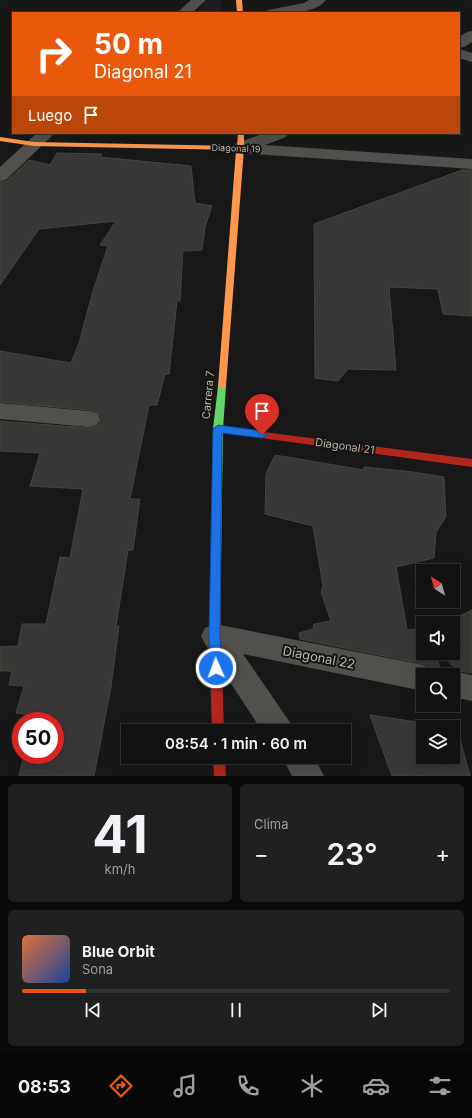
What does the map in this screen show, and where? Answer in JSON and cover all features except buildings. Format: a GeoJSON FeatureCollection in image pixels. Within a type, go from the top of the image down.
{"type":"FeatureCollection","features":[{"type":"Feature","properties":{"kind":"main road"},"geometry":{"type":"LineString","coordinates":[[239,0],[240,12]]}},
{"type":"Feature","properties":{"kind":"main road","name":"Diagonal 19"},"geometry":{"type":"LineString","coordinates":[[0,139],[241,140]]}},
{"type":"Feature","properties":{"kind":"main road","name":"Carrera 7"},"geometry":{"type":"LineString","coordinates":[[218,724],[215,636],[218,429],[241,140]]}},
{"type":"Feature","properties":{"kind":"main road","name":"Diagonal 21"},"geometry":{"type":"LineString","coordinates":[[218,429],[472,463]]}},
{"type":"Feature","properties":{"kind":"main road"},"geometry":{"type":"LineString","coordinates":[[219,764],[220,776]]}},
{"type":"Feature","properties":{"kind":"street"},"geometry":{"type":"LineString","coordinates":[[185,12],[199,0]]}},
{"type":"Feature","properties":{"kind":"street"},"geometry":{"type":"LineString","coordinates":[[277,12],[313,3],[324,12]]}},
{"type":"Feature","properties":{"kind":"street"},"geometry":{"type":"LineString","coordinates":[[460,43],[472,35]]}},
{"type":"Feature","properties":{"kind":"street"},"geometry":{"type":"LineString","coordinates":[[460,53],[472,58]]}},
{"type":"Feature","properties":{"kind":"street"},"geometry":{"type":"LineString","coordinates":[[241,140],[274,134]]}},
{"type":"Feature","properties":{"kind":"street"},"geometry":{"type":"LineString","coordinates":[[0,176],[40,138]]}},
{"type":"Feature","properties":{"kind":"street","name":"Diagonal 19"},"geometry":{"type":"LineString","coordinates":[[241,140],[472,164]]}},
{"type":"Feature","properties":{"kind":"street"},"geometry":{"type":"LineString","coordinates":[[0,411],[89,419]]}},
{"type":"Feature","properties":{"kind":"street"},"geometry":{"type":"LineString","coordinates":[[215,636],[274,724]]}},
{"type":"Feature","properties":{"kind":"street","name":"Diagonal 22"},"geometry":{"type":"LineString","coordinates":[[215,636],[416,677]]}},
{"type":"Feature","properties":{"kind":"street"},"geometry":{"type":"LineString","coordinates":[[460,685],[472,688]]}},
{"type":"Feature","properties":{"kind":"street"},"geometry":{"type":"LineString","coordinates":[[301,764],[309,776]]}},
{"type":"Feature","properties":{"kind":"shaded area"},"geometry":{"type":"Polygon","coordinates":[[[208,0],[221,0],[221,12],[196,12],[208,0]]]}},
{"type":"Feature","properties":{"kind":"traffic: fast"},"geometry":{"type":"LineString","coordinates":[[216,564],[218,429],[222,386]]}},
{"type":"Feature","properties":{"kind":"traffic: slow"},"geometry":{"type":"LineString","coordinates":[[239,0],[240,12]]}},
{"type":"Feature","properties":{"kind":"traffic: slow"},"geometry":{"type":"LineString","coordinates":[[222,386],[241,134]]}},
{"type":"Feature","properties":{"kind":"traffic: slow"},"geometry":{"type":"LineString","coordinates":[[0,139],[34,144],[241,148]]}},
{"type":"Feature","properties":{"kind":"traffic: jam"},"geometry":{"type":"LineString","coordinates":[[218,429],[472,463]]}},
{"type":"Feature","properties":{"kind":"traffic: jam"},"geometry":{"type":"LineString","coordinates":[[216,564],[215,636],[218,724]]}},
{"type":"Feature","properties":{"kind":"traffic: jam"},"geometry":{"type":"LineString","coordinates":[[219,764],[220,776]]}},
{"type":"Feature","properties":{"kind":"route"},"geometry":{"type":"LineString","coordinates":[[216,668],[215,636],[218,429],[262,435]]}}]}
